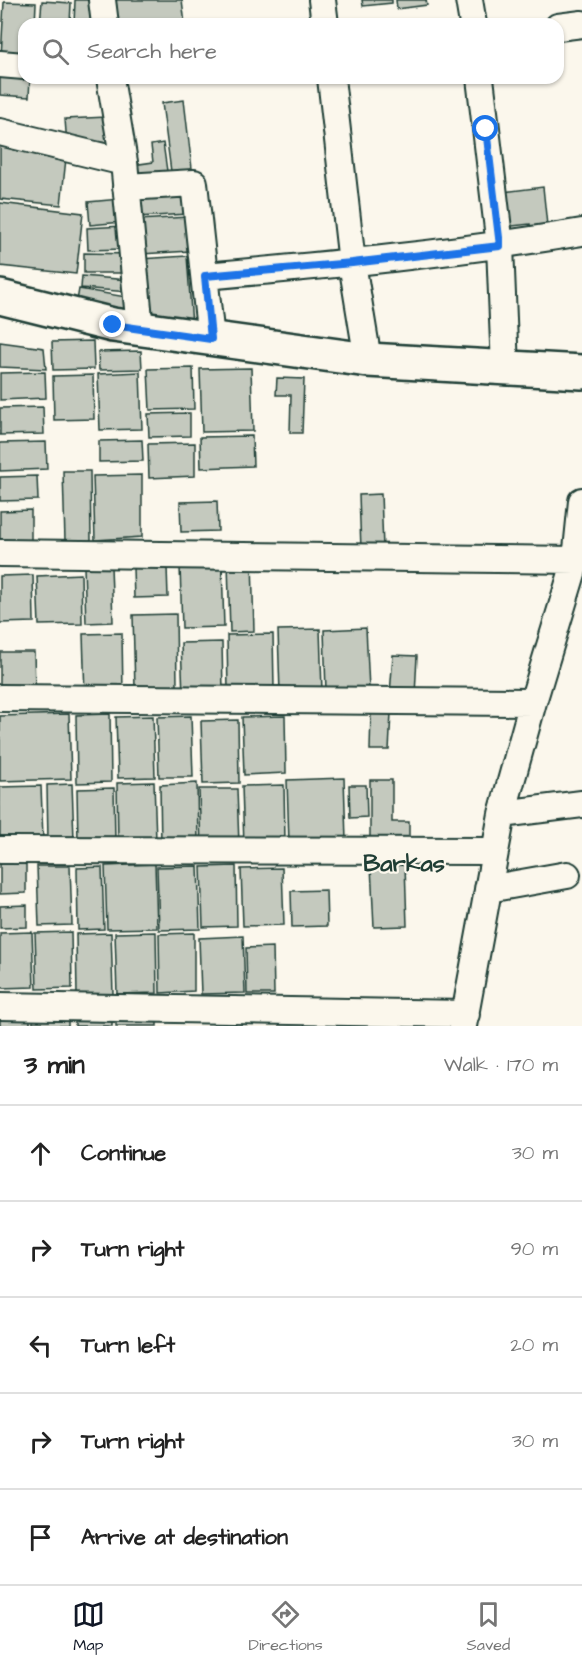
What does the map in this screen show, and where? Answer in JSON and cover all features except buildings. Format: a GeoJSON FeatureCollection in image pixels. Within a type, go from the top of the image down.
{"type":"FeatureCollection","features":[{"type":"Feature","properties":{"kind":"street"},"geometry":{"type":"LineString","coordinates":[[102,0],[104,18]]}},
{"type":"Feature","properties":{"kind":"street"},"geometry":{"type":"LineString","coordinates":[[322,0],[324,18]]}},
{"type":"Feature","properties":{"kind":"street"},"geometry":{"type":"LineString","coordinates":[[469,0],[472,18]]}},
{"type":"Feature","properties":{"kind":"street"},"geometry":{"type":"LineString","coordinates":[[564,26],[582,24]]}},
{"type":"Feature","properties":{"kind":"street"},"geometry":{"type":"LineString","coordinates":[[0,64],[18,66]]}},
{"type":"Feature","properties":{"kind":"street"},"geometry":{"type":"LineString","coordinates":[[111,84],[125,174],[140,329]]}},
{"type":"Feature","properties":{"kind":"street"},"geometry":{"type":"LineString","coordinates":[[332,84],[352,263],[368,360]]}},
{"type":"Feature","properties":{"kind":"street"},"geometry":{"type":"LineString","coordinates":[[481,84],[500,246],[505,368]]}},
{"type":"Feature","properties":{"kind":"street"},"geometry":{"type":"LineString","coordinates":[[0,132],[125,174],[194,183],[211,339]]}},
{"type":"Feature","properties":{"kind":"street"},"geometry":{"type":"LineString","coordinates":[[205,276],[352,263],[500,246],[582,232]]}},
{"type":"Feature","properties":{"kind":"street"},"geometry":{"type":"LineString","coordinates":[[0,297],[113,325],[368,360],[582,372]]}},
{"type":"Feature","properties":{"kind":"street"},"geometry":{"type":"LineString","coordinates":[[0,1006],[464,1020],[502,814],[576,560],[582,501]]}},
{"type":"Feature","properties":{"kind":"street"},"geometry":{"type":"LineString","coordinates":[[0,553],[576,560]]}},
{"type":"Feature","properties":{"kind":"street"},"geometry":{"type":"LineString","coordinates":[[0,698],[533,702]]}},
{"type":"Feature","properties":{"kind":"street"},"geometry":{"type":"LineString","coordinates":[[502,814],[582,804]]}},
{"type":"Feature","properties":{"kind":"street"},"geometry":{"type":"LineString","coordinates":[[0,850],[495,852]]}},
{"type":"Feature","properties":{"kind":"street"},"geometry":{"type":"LineString","coordinates":[[488,888],[567,875]]}},
{"type":"Feature","properties":{"kind":"district","name":"Barkas"},"geometry":{"type":"Point","coordinates":[404,864]}},
{"type":"Feature","properties":{"kind":"route"},"geometry":{"type":"LineString","coordinates":[[113,325],[211,339],[205,276],[352,263],[500,246],[486,129]]}}]}
